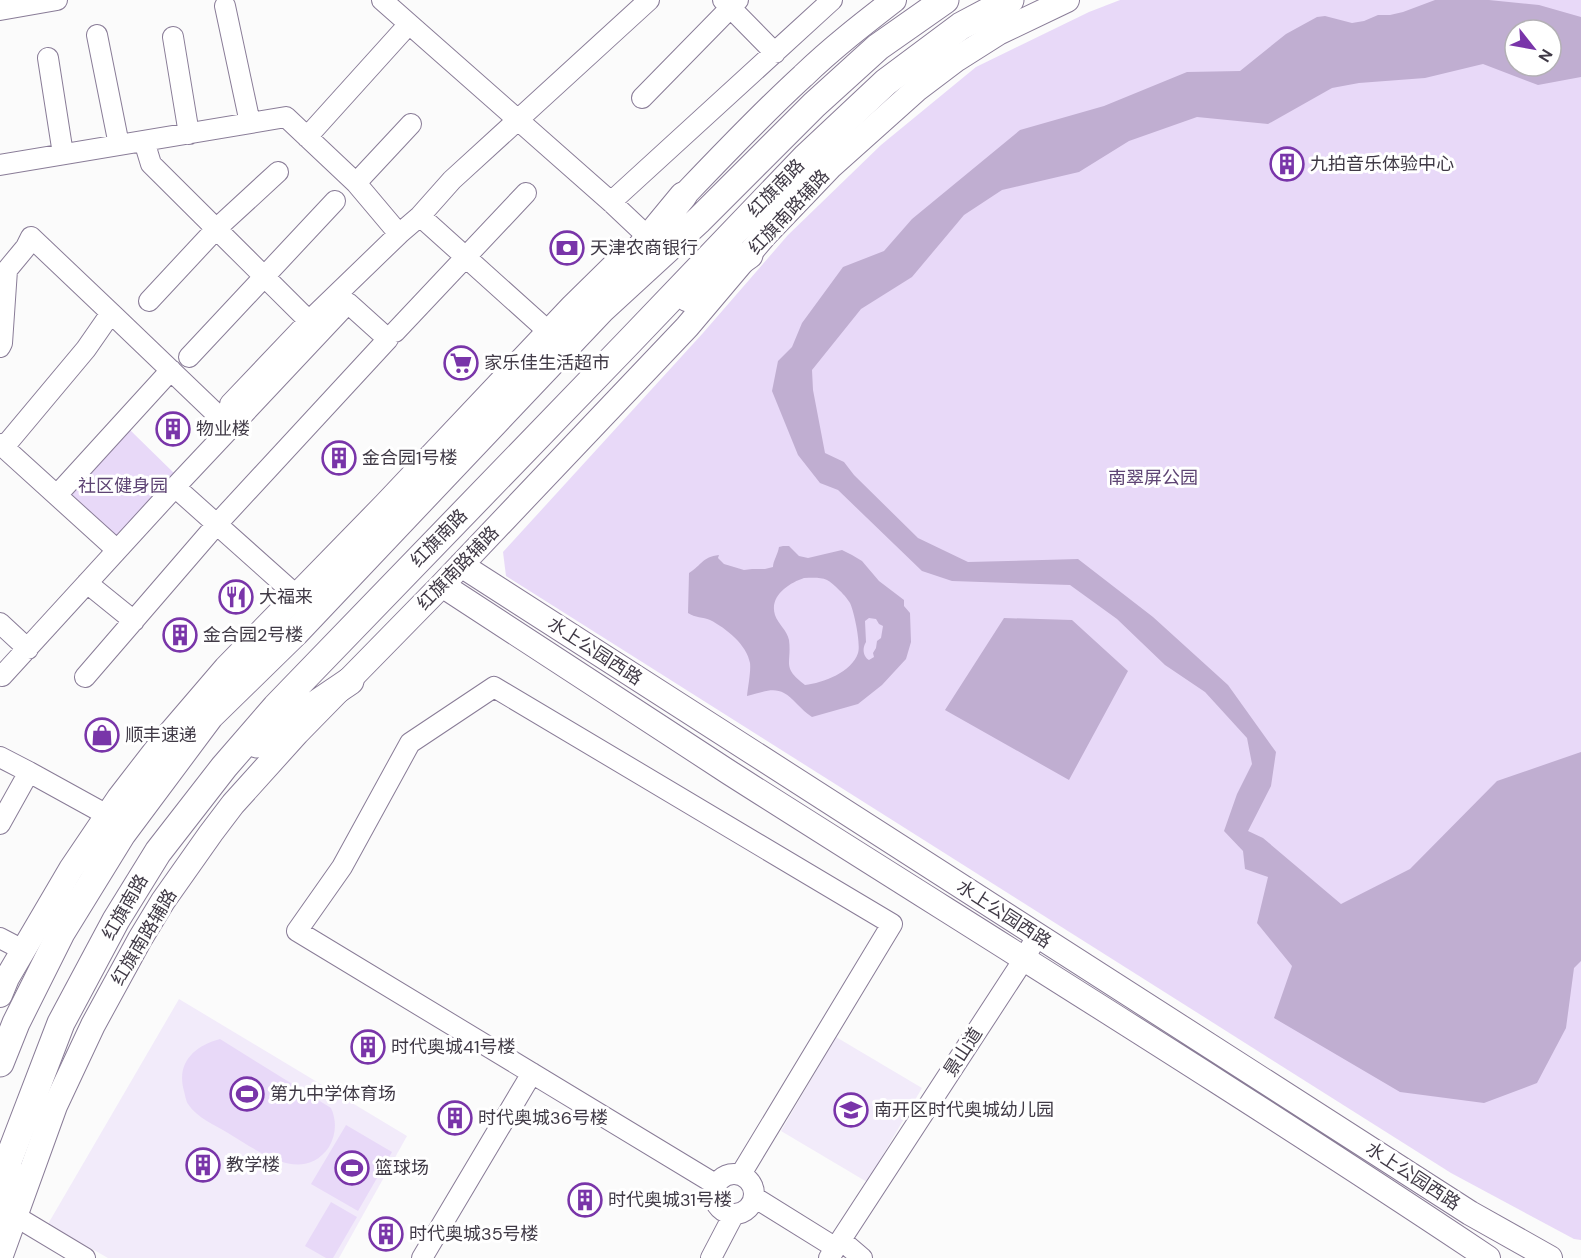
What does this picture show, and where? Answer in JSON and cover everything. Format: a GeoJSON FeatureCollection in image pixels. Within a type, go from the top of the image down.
{"type":"FeatureCollection","features":[{"type":"Feature","properties":{"kind":"highway","name":"红旗南路"},"geometry":{"type":"LineString","coordinates":[[0,1063],[16,1023],[61,933],[122,834],[210,716],[295,633],[602,309],[699,220],[814,105],[878,47],[945,0]]}},
{"type":"Feature","properties":{"kind":"highway","name":"红旗南路"},"geometry":{"type":"LineString","coordinates":[[7,1214],[4,1172],[61,1023],[116,920],[158,852],[224,767],[284,698],[806,157],[886,82],[961,26],[1010,0]]}},
{"type":"Feature","properties":{"kind":"highway"},"geometry":{"type":"LineString","coordinates":[[602,309],[608,287],[683,196]]}},
{"type":"Feature","properties":{"kind":"highway"},"geometry":{"type":"LineString","coordinates":[[627,344],[749,255]]}},
{"type":"Feature","properties":{"kind":"highway"},"geometry":{"type":"LineString","coordinates":[[224,767],[350,681]]}},
{"type":"Feature","properties":{"kind":"main road"},"geometry":{"type":"LineString","coordinates":[[0,995],[7,978],[71,869],[107,815],[160,745],[226,668],[573,306],[646,235],[737,140],[803,75],[894,0]]}},
{"type":"Feature","properties":{"kind":"main road","name":"红旗南路辅路"},"geometry":{"type":"LineString","coordinates":[[0,1258],[7,1214],[89,1035],[163,901],[211,832],[240,797],[297,733],[350,681],[695,319],[764,237],[831,166],[916,90],[998,33],[1067,0]]}},
{"type":"Feature","properties":{"kind":"main road","name":"水上公园西路"},"geometry":{"type":"LineString","coordinates":[[461,565],[1470,1213],[1550,1258]]}},
{"type":"Feature","properties":{"kind":"main road","name":"水上公园西路"},"geometry":{"type":"LineString","coordinates":[[442,585],[727,771],[1136,1029],[1488,1258]]}},
{"type":"Feature","properties":{"kind":"street"},"geometry":{"type":"LineString","coordinates":[[0,10],[57,0]]}},
{"type":"Feature","properties":{"kind":"street"},"geometry":{"type":"LineString","coordinates":[[382,0],[646,235]]}},
{"type":"Feature","properties":{"kind":"street"},"geometry":{"type":"LineString","coordinates":[[230,404],[309,321],[420,216],[452,180],[649,0]]}},
{"type":"Feature","properties":{"kind":"street"},"geometry":{"type":"LineString","coordinates":[[611,202],[832,0]]}},
{"type":"Feature","properties":{"kind":"street"},"geometry":{"type":"LineString","coordinates":[[642,98],[731,2],[775,53]]}},
{"type":"Feature","properties":{"kind":"street"},"geometry":{"type":"LineString","coordinates":[[225,6],[250,123]]}},
{"type":"Feature","properties":{"kind":"street"},"geometry":{"type":"LineString","coordinates":[[307,137],[410,24]]}},
{"type":"Feature","properties":{"kind":"street"},"geometry":{"type":"LineString","coordinates":[[97,34],[119,145]]}},
{"type":"Feature","properties":{"kind":"street"},"geometry":{"type":"LineString","coordinates":[[173,36],[189,134]]}},
{"type":"Feature","properties":{"kind":"street"},"geometry":{"type":"LineString","coordinates":[[48,58],[63,154]]}},
{"type":"Feature","properties":{"kind":"street"},"geometry":{"type":"LineString","coordinates":[[0,165],[286,117],[356,183],[399,234]]}},
{"type":"Feature","properties":{"kind":"street"},"geometry":{"type":"LineString","coordinates":[[356,183],[411,124]]}},
{"type":"Feature","properties":{"kind":"street"},"geometry":{"type":"LineString","coordinates":[[144,141],[151,164],[309,321]]}},
{"type":"Feature","properties":{"kind":"street"},"geometry":{"type":"LineString","coordinates":[[149,301],[216,229],[278,171]]}},
{"type":"Feature","properties":{"kind":"street"},"geometry":{"type":"LineString","coordinates":[[395,332],[526,193]]}},
{"type":"Feature","properties":{"kind":"street"},"geometry":{"type":"LineString","coordinates":[[189,357],[335,201]]}},
{"type":"Feature","properties":{"kind":"street"},"geometry":{"type":"LineString","coordinates":[[420,216],[549,332]]}},
{"type":"Feature","properties":{"kind":"street"},"geometry":{"type":"LineString","coordinates":[[0,347],[7,270],[26,247],[31,237],[231,428]]}},
{"type":"Feature","properties":{"kind":"street"},"geometry":{"type":"LineString","coordinates":[[2,676],[348,303],[387,339],[217,524],[85,677]]}},
{"type":"Feature","properties":{"kind":"street"},"geometry":{"type":"LineString","coordinates":[[111,313],[86,349],[2,446],[117,550]]}},
{"type":"Feature","properties":{"kind":"street"},"geometry":{"type":"LineString","coordinates":[[57,495],[171,370]]}},
{"type":"Feature","properties":{"kind":"street"},"geometry":{"type":"LineString","coordinates":[[175,487],[297,596]]}},
{"type":"Feature","properties":{"kind":"street"},"geometry":{"type":"LineString","coordinates":[[87,583],[134,621]]}},
{"type":"Feature","properties":{"kind":"street"},"geometry":{"type":"LineString","coordinates":[[0,623],[28,649]]}},
{"type":"Feature","properties":{"kind":"street"},"geometry":{"type":"LineString","coordinates":[[716,1184],[297,931],[342,867],[410,743],[494,687],[892,924],[741,1174]]}},
{"type":"Feature","properties":{"kind":"street"},"geometry":{"type":"LineString","coordinates":[[0,756],[107,815]]}},
{"type":"Feature","properties":{"kind":"street"},"geometry":{"type":"LineString","coordinates":[[0,824],[29,772]]}},
{"type":"Feature","properties":{"kind":"street","name":"景山道"},"geometry":{"type":"LineString","coordinates":[[836,1249],[1037,936]]}},
{"type":"Feature","properties":{"kind":"street"},"geometry":{"type":"LineString","coordinates":[[0,938],[23,950]]}},
{"type":"Feature","properties":{"kind":"street"},"geometry":{"type":"LineString","coordinates":[[422,1258],[532,1073]]}},
{"type":"Feature","properties":{"kind":"street"},"geometry":{"type":"LineString","coordinates":[[729,1174],[741,1174],[752,1184],[754,1197],[747,1209],[734,1214],[727,1213],[716,1204],[713,1191],[719,1179],[729,1174]]}},
{"type":"Feature","properties":{"kind":"street"},"geometry":{"type":"LineString","coordinates":[[754,1197],[836,1249],[862,1258]]}},
{"type":"Feature","properties":{"kind":"street"},"geometry":{"type":"LineString","coordinates":[[7,1214],[85,1258]]}},
{"type":"Feature","properties":{"kind":"street"},"geometry":{"type":"LineString","coordinates":[[711,1258],[734,1214]]}},
{"type":"Feature","properties":{"kind":"shaded area"},"geometry":{"type":"Polygon","coordinates":[[[1435,0],[1489,0],[1539,5],[1581,17],[1581,77],[1538,85],[1520,78],[1563,78],[1563,18],[1503,18],[1503,72],[1483,64],[1425,78],[1359,83],[1332,88],[1268,124],[1197,117],[1129,141],[1079,172],[1002,190],[964,215],[912,277],[861,309],[812,370],[813,390],[825,453],[844,462],[854,475],[918,538],[968,562],[1078,559],[1153,617],[1228,685],[1276,752],[1271,786],[1248,831],[1263,838],[1341,904],[1410,869],[1497,781],[1581,752],[1581,961],[1574,968],[1566,1028],[1537,1083],[1484,1103],[1400,1092],[1274,1018],[1292,966],[1257,923],[1268,877],[1245,869],[1243,851],[1224,831],[1237,794],[1252,764],[1247,738],[1205,692],[1165,665],[1117,619],[1070,585],[952,581],[922,571],[838,490],[820,483],[798,455],[772,391],[778,361],[792,347],[802,323],[843,267],[884,251],[912,219],[1020,130],[1104,106],[1187,72],[1240,71],[1286,34],[1317,17],[1325,16],[1352,23],[1378,15],[1390,15],[1435,0]]]}},
{"type":"Feature","properties":{"kind":"shaded area"},"geometry":{"type":"Polygon","coordinates":[[[789,546],[799,556],[808,558],[842,550],[862,561],[879,581],[904,600],[904,606],[910,613],[911,642],[906,659],[882,685],[858,704],[812,717],[785,693],[779,691],[747,696],[750,663],[745,650],[729,632],[716,623],[688,613],[689,573],[705,559],[719,555],[718,558],[724,564],[744,570],[765,569],[773,567],[779,547],[789,546]],[[804,578],[792,583],[782,591],[774,608],[776,618],[789,640],[790,669],[805,685],[820,682],[843,671],[855,660],[859,649],[853,613],[846,597],[827,580],[804,578]],[[869,618],[865,621],[864,655],[869,660],[874,657],[873,653],[877,641],[881,638],[883,626],[876,619],[869,618]]]}},
{"type":"Feature","properties":{"kind":"shaded area"},"geometry":{"type":"Polygon","coordinates":[[[1004,618],[1072,620],[1128,671],[1069,780],[945,710],[1004,618]]]}},
{"type":"Feature","properties":{"kind":"shaded area"},"geometry":{"type":"Polygon","coordinates":[[[179,999],[407,1136],[339,1258],[108,1258],[48,1224],[179,999]]]}},
{"type":"Feature","properties":{"kind":"shaded area","name":"南开区时代奥城幼儿园"},"geometry":{"type":"Polygon","coordinates":[[[836,1037],[922,1088],[867,1182],[781,1131],[836,1037]]]}},
{"type":"Feature","properties":{"kind":"green space","name":"南翠屏公园"},"geometry":{"type":"Polygon","coordinates":[[[1120,0],[1581,0],[1581,1240],[1574,1239],[1451,1173],[506,576],[503,552],[703,333],[788,235],[881,145],[976,67],[1089,12],[1120,0]]]}},
{"type":"Feature","properties":{"kind":"green space","name":"社区健身园"},"geometry":{"type":"Polygon","coordinates":[[[130,430],[178,477],[116,542],[67,495],[130,430]]]}},
{"type":"Feature","properties":{"kind":"green space","name":"第九中学体育场"},"geometry":{"type":"Polygon","coordinates":[[[220,1039],[331,1108],[335,1123],[333,1138],[329,1147],[318,1158],[306,1164],[279,1161],[206,1121],[192,1109],[187,1101],[182,1081],[185,1064],[189,1057],[202,1046],[220,1039]]]}},
{"type":"Feature","properties":{"kind":"green space","name":"篮球场"},"geometry":{"type":"Polygon","coordinates":[[[346,1125],[392,1152],[358,1211],[311,1184],[346,1125]]]}},
{"type":"Feature","properties":{"kind":"green space","name":"篮球场"},"geometry":{"type":"Polygon","coordinates":[[[331,1202],[357,1217],[333,1258],[326,1258],[305,1246],[331,1202]]]}},
{"type":"Feature","properties":{"kind":"place","name":"九拍音乐体验中心"},"geometry":{"type":"Point","coordinates":[1287,164]}},
{"type":"Feature","properties":{"kind":"place","name":"天津农商银行"},"geometry":{"type":"Point","coordinates":[567,248]}},
{"type":"Feature","properties":{"kind":"place","name":"家乐佳生活超市"},"geometry":{"type":"Point","coordinates":[461,363]}},
{"type":"Feature","properties":{"kind":"place","name":"物业楼"},"geometry":{"type":"Point","coordinates":[173,429]}},
{"type":"Feature","properties":{"kind":"place","name":"金合园1号楼"},"geometry":{"type":"Point","coordinates":[339,458]}},
{"type":"Feature","properties":{"kind":"place","name":"大福来"},"geometry":{"type":"Point","coordinates":[236,597]}},
{"type":"Feature","properties":{"kind":"place","name":"金合园2号楼"},"geometry":{"type":"Point","coordinates":[180,635]}},
{"type":"Feature","properties":{"kind":"place","name":"顺丰速递"},"geometry":{"type":"Point","coordinates":[102,735]}},
{"type":"Feature","properties":{"kind":"place","name":"时代奥城41号楼"},"geometry":{"type":"Point","coordinates":[368,1047]}},
{"type":"Feature","properties":{"kind":"place","name":"第九中学体育场"},"geometry":{"type":"Point","coordinates":[247,1094]}},
{"type":"Feature","properties":{"kind":"place","name":"南开区时代奥城幼儿园"},"geometry":{"type":"Point","coordinates":[851,1110]}},
{"type":"Feature","properties":{"kind":"place","name":"时代奥城36号楼"},"geometry":{"type":"Point","coordinates":[455,1118]}},
{"type":"Feature","properties":{"kind":"place","name":"教学楼"},"geometry":{"type":"Point","coordinates":[203,1165]}},
{"type":"Feature","properties":{"kind":"place","name":"篮球场"},"geometry":{"type":"Point","coordinates":[352,1168]}},
{"type":"Feature","properties":{"kind":"place","name":"时代奥城31号楼"},"geometry":{"type":"Point","coordinates":[585,1200]}},
{"type":"Feature","properties":{"kind":"place","name":"时代奥城35号楼"},"geometry":{"type":"Point","coordinates":[386,1234]}}]}
